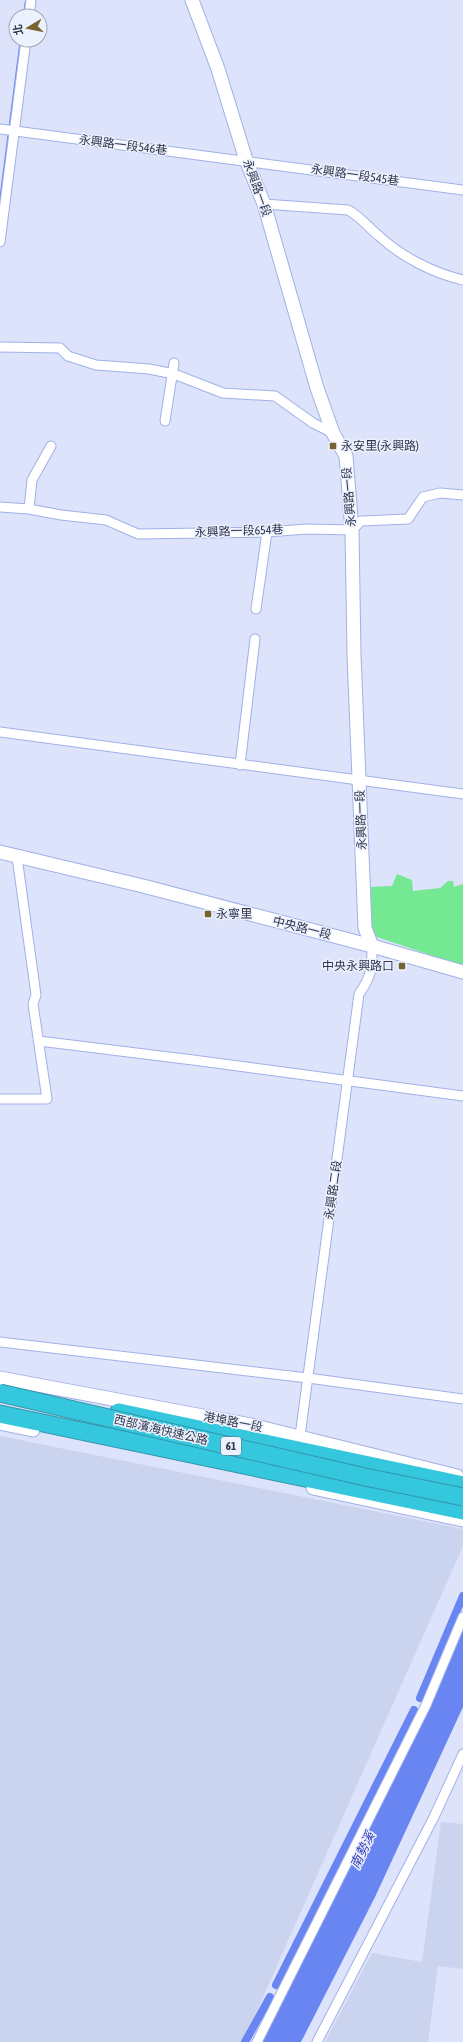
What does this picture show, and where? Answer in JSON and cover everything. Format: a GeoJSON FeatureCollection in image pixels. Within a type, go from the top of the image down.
{"type":"FeatureCollection","features":[{"type":"Feature","properties":{"kind":"highway"},"geometry":{"type":"LineString","coordinates":[[0,1387],[463,1485]]}},
{"type":"Feature","properties":{"kind":"highway","name":"西部濱海快速公路"},"geometry":{"type":"LineString","coordinates":[[0,1393],[365,1477],[463,1494]]}},
{"type":"Feature","properties":{"kind":"highway","name":"西部濱海快速公路"},"geometry":{"type":"LineString","coordinates":[[0,1407],[463,1504]]}},
{"type":"Feature","properties":{"kind":"highway"},"geometry":{"type":"LineString","coordinates":[[0,1414],[463,1511]]}},
{"type":"Feature","properties":{"kind":"street","name":"永興路一段"},"geometry":{"type":"LineString","coordinates":[[192,0],[218,69],[246,160],[264,204],[305,348],[333,433],[346,456],[352,530],[354,655],[365,928],[372,946]]}},
{"type":"Feature","properties":{"kind":"street"},"geometry":{"type":"LineString","coordinates":[[0,242],[25,48]]}},
{"type":"Feature","properties":{"kind":"street","name":"永興路一段546巷"},"geometry":{"type":"LineString","coordinates":[[0,129],[246,160]]}},
{"type":"Feature","properties":{"kind":"street","name":"永興路一段545巷"},"geometry":{"type":"LineString","coordinates":[[246,160],[463,190]]}},
{"type":"Feature","properties":{"kind":"street"},"geometry":{"type":"LineString","coordinates":[[264,204],[348,210],[360,216],[379,236],[412,260],[463,280]]}},
{"type":"Feature","properties":{"kind":"street"},"geometry":{"type":"LineString","coordinates":[[0,347],[60,348],[68,356],[96,364],[149,369],[174,374],[223,392],[275,396],[313,423],[333,433]]}},
{"type":"Feature","properties":{"kind":"street"},"geometry":{"type":"LineString","coordinates":[[165,421],[174,374],[174,363]]}},
{"type":"Feature","properties":{"kind":"street"},"geometry":{"type":"LineString","coordinates":[[29,508],[32,480],[51,446]]}},
{"type":"Feature","properties":{"kind":"street"},"geometry":{"type":"LineString","coordinates":[[352,530],[361,521],[408,519],[423,497],[440,493],[463,495]]}},
{"type":"Feature","properties":{"kind":"street","name":"永興路一段654巷"},"geometry":{"type":"LineString","coordinates":[[0,507],[29,508],[61,515],[106,520],[138,534],[267,532],[307,529],[352,530]]}},
{"type":"Feature","properties":{"kind":"street"},"geometry":{"type":"LineString","coordinates":[[256,609],[267,532]]}},
{"type":"Feature","properties":{"kind":"street"},"geometry":{"type":"LineString","coordinates":[[240,765],[255,639]]}},
{"type":"Feature","properties":{"kind":"street"},"geometry":{"type":"LineString","coordinates":[[0,732],[463,794]]}},
{"type":"Feature","properties":{"kind":"street","name":"中央路一段"},"geometry":{"type":"LineString","coordinates":[[0,852],[143,886],[372,946],[463,972]]}},
{"type":"Feature","properties":{"kind":"street"},"geometry":{"type":"LineString","coordinates":[[0,1099],[47,1099],[33,1004],[36,995],[17,857]]}},
{"type":"Feature","properties":{"kind":"street","name":"永興路二段"},"geometry":{"type":"LineString","coordinates":[[300,1436],[359,994],[367,983],[372,972],[372,946]]}},
{"type":"Feature","properties":{"kind":"street"},"geometry":{"type":"LineString","coordinates":[[39,1041],[463,1096]]}},
{"type":"Feature","properties":{"kind":"street"},"geometry":{"type":"LineString","coordinates":[[0,1342],[308,1378],[463,1399]]}},
{"type":"Feature","properties":{"kind":"street","name":"港埠路一段"},"geometry":{"type":"LineString","coordinates":[[0,1378],[251,1425],[463,1477]]}},
{"type":"Feature","properties":{"kind":"street","name":"港埠路一段"},"geometry":{"type":"LineString","coordinates":[[0,1400],[463,1494]]}},
{"type":"Feature","properties":{"kind":"street"},"geometry":{"type":"LineString","coordinates":[[0,1423],[463,1520]]}},
{"type":"Feature","properties":{"kind":"street"},"geometry":{"type":"LineString","coordinates":[[257,2042],[426,1705],[463,1617]]}},
{"type":"Feature","properties":{"kind":"street"},"geometry":{"type":"LineString","coordinates":[[317,2042],[434,1817],[463,1754]]}},
{"type":"Feature","properties":{"kind":"shaded area"},"geometry":{"type":"Polygon","coordinates":[[[0,1436],[463,1529],[463,1546],[243,2042],[0,2042],[0,1436]]]}},
{"type":"Feature","properties":{"kind":"shaded area"},"geometry":{"type":"Polygon","coordinates":[[[441,1822],[463,1824],[463,1969],[438,1966],[428,2042],[325,2042],[372,1953],[422,1962],[441,1822]]]}},
{"type":"Feature","properties":{"kind":"green space"},"geometry":{"type":"Polygon","coordinates":[[[397,874],[412,880],[413,891],[440,888],[448,881],[453,881],[454,887],[463,884],[463,966],[371,935],[371,887],[392,886],[397,874]]]}},
{"type":"Feature","properties":{"kind":"water","name":"南勢溪"},"geometry":{"type":"Polygon","coordinates":[[[463,1625],[463,1707],[375,1897],[301,2042],[256,2042],[463,1625]]]}},
{"type":"Feature","properties":{"kind":"waterway"},"geometry":{"type":"LineString","coordinates":[[25,8],[26,2]]}},
{"type":"Feature","properties":{"kind":"waterway"},"geometry":{"type":"LineString","coordinates":[[0,203],[20,48]]}},
{"type":"Feature","properties":{"kind":"waterway"},"geometry":{"type":"LineString","coordinates":[[420,1698],[463,1596]]}},
{"type":"Feature","properties":{"kind":"waterway"},"geometry":{"type":"LineString","coordinates":[[276,1985],[414,1710]]}},
{"type":"Feature","properties":{"kind":"waterway"},"geometry":{"type":"LineString","coordinates":[[245,2042],[270,1997]]}},
{"type":"Feature","properties":{"kind":"place","name":"永安里(永興路)"},"geometry":{"type":"Point","coordinates":[333,446]}},
{"type":"Feature","properties":{"kind":"place","name":"永寧里"},"geometry":{"type":"Point","coordinates":[208,914]}},
{"type":"Feature","properties":{"kind":"place","name":"中央永興路口"},"geometry":{"type":"Point","coordinates":[402,966]}}]}
